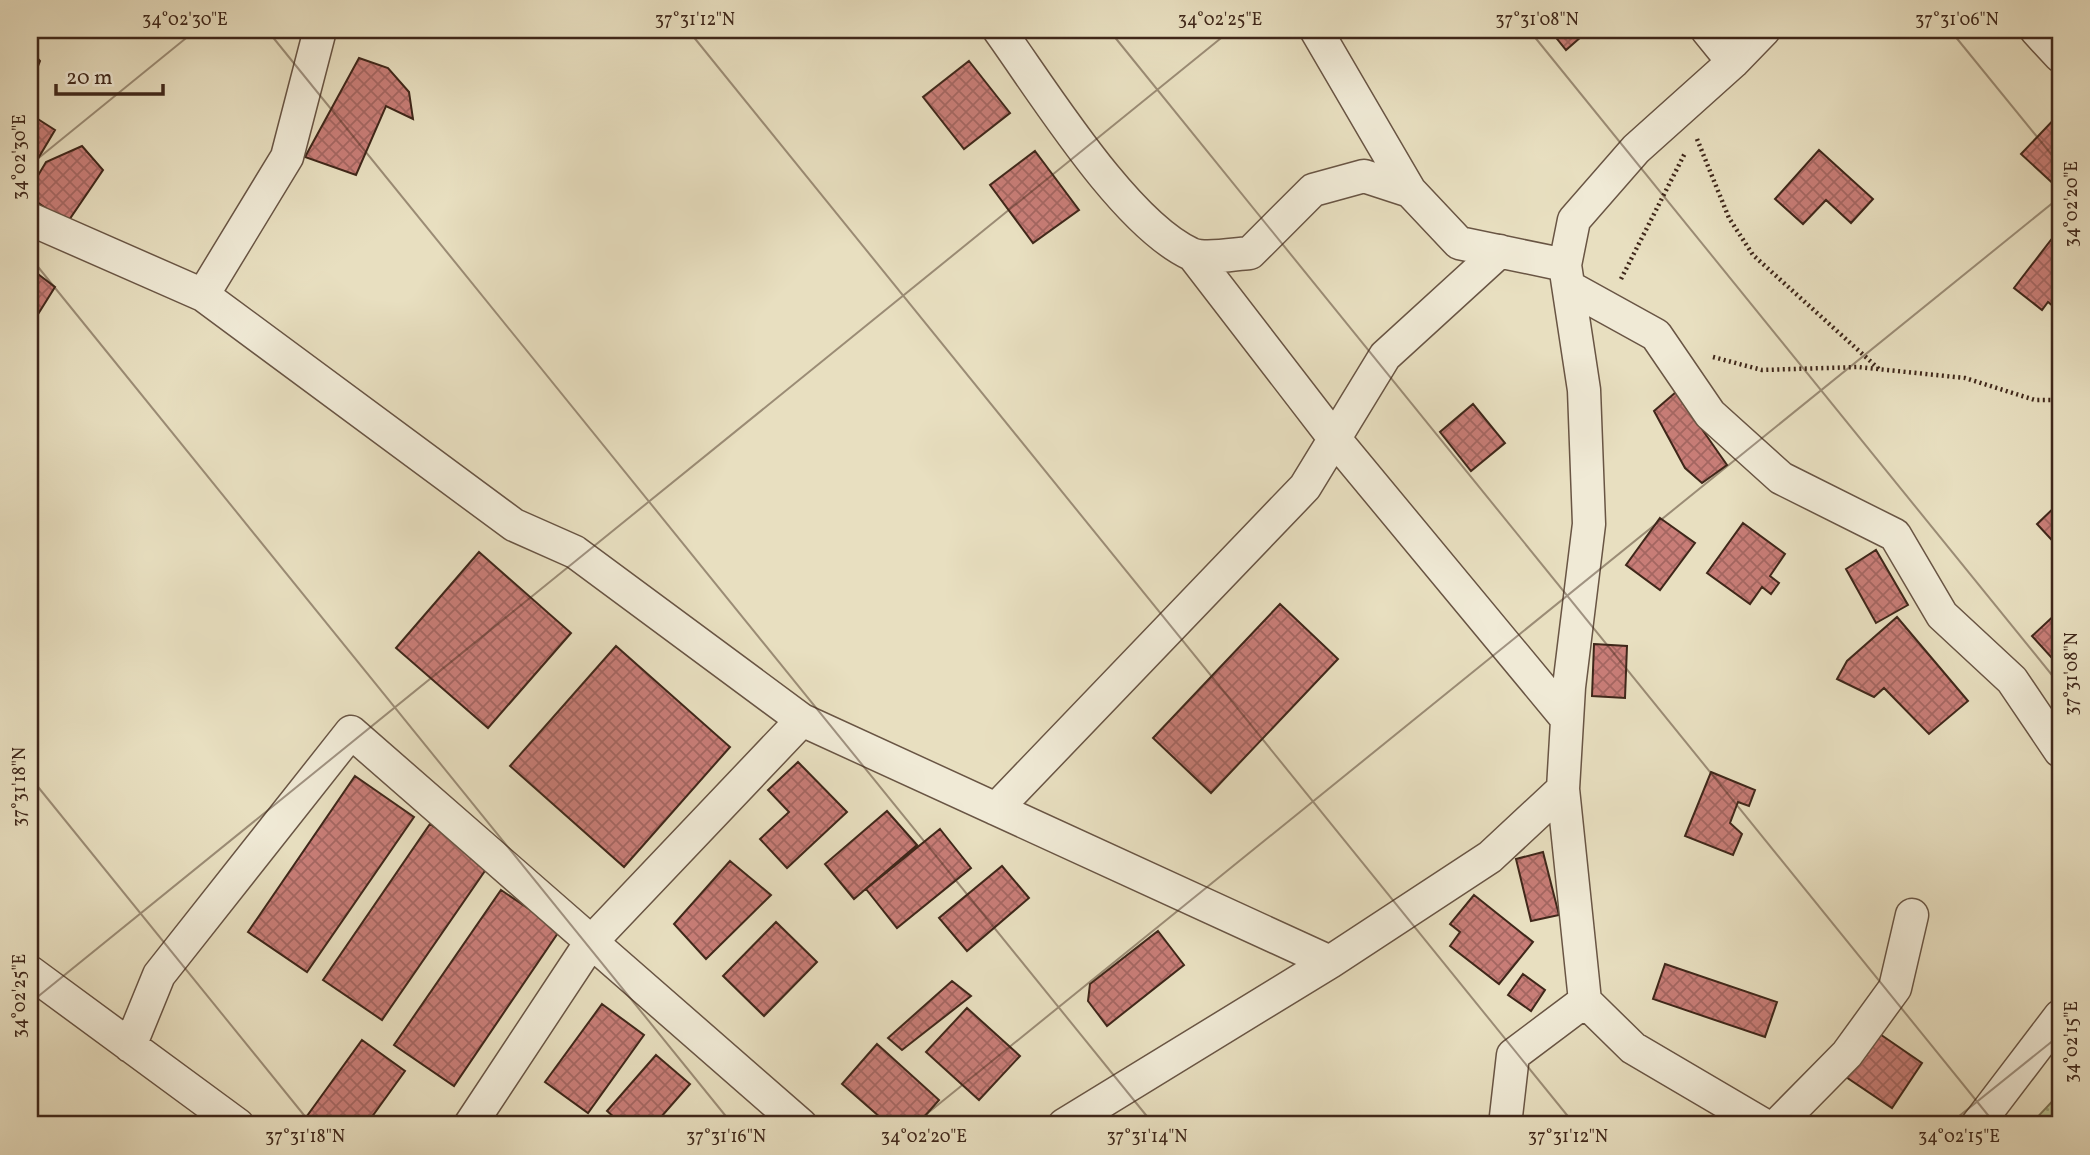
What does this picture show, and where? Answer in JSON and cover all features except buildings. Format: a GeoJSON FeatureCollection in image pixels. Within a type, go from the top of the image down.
{"type":"FeatureCollection","features":[{"type":"Feature","properties":{"kind":"street"},"geometry":{"type":"LineString","coordinates":[[203,295],[287,157],[320,30]]}},
{"type":"Feature","properties":{"kind":"street"},"geometry":{"type":"LineString","coordinates":[[999,30],[1099,169],[1156,231],[1193,255],[1335,438],[1567,719]]}},
{"type":"Feature","properties":{"kind":"street"},"geometry":{"type":"LineString","coordinates":[[1317,30],[1410,191],[1459,243],[1500,251],[1568,277],[1606,308],[1656,335],[1710,414],[1781,478],[1895,535],[1942,615],[2012,680],[2060,751]]}},
{"type":"Feature","properties":{"kind":"street"},"geometry":{"type":"LineString","coordinates":[[1707,30],[1733,62]]}},
{"type":"Feature","properties":{"kind":"street"},"geometry":{"type":"LineString","coordinates":[[1764,30],[1733,62],[1636,149],[1574,220],[1568,277],[1584,390],[1589,524],[1567,719],[1563,789],[1585,1001],[1633,1048],[1764,1125]]}},
{"type":"Feature","properties":{"kind":"street"},"geometry":{"type":"LineString","coordinates":[[2036,30],[2060,56]]}},
{"type":"Feature","properties":{"kind":"street"},"geometry":{"type":"LineString","coordinates":[[1193,255],[1250,253],[1313,190],[1364,176],[1410,191]]}},
{"type":"Feature","properties":{"kind":"street"},"geometry":{"type":"LineString","coordinates":[[30,219],[203,295],[514,525],[575,552],[802,720],[1330,962]]}},
{"type":"Feature","properties":{"kind":"street"},"geometry":{"type":"LineString","coordinates":[[996,809],[1305,487],[1385,356],[1500,251]]}},
{"type":"Feature","properties":{"kind":"street"},"geometry":{"type":"LineString","coordinates":[[470,1125],[591,942],[802,720]]}},
{"type":"Feature","properties":{"kind":"street"},"geometry":{"type":"LineString","coordinates":[[130,1046],[159,975],[351,733],[801,1125]]}},
{"type":"Feature","properties":{"kind":"street"},"geometry":{"type":"LineString","coordinates":[[1064,1125],[1330,962],[1490,857],[1563,789]]}},
{"type":"Feature","properties":{"kind":"street"},"geometry":{"type":"LineString","coordinates":[[1777,1125],[1847,1054],[1895,988],[1912,915]]}},
{"type":"Feature","properties":{"kind":"street"},"geometry":{"type":"LineString","coordinates":[[30,972],[238,1125]]}},
{"type":"Feature","properties":{"kind":"street"},"geometry":{"type":"LineString","coordinates":[[1505,1125],[1513,1055],[1585,1001]]}},
{"type":"Feature","properties":{"kind":"street"},"geometry":{"type":"LineString","coordinates":[[1977,1125],[2060,1016]]}},
{"type":"Feature","properties":{"kind":"path"},"geometry":{"type":"LineString","coordinates":[[1606,308],[1695,134],[1729,218],[1753,255],[1880,369]]}},
{"type":"Feature","properties":{"kind":"path"},"geometry":{"type":"LineString","coordinates":[[1712,357],[1762,370],[1880,369],[1965,378],[2035,400],[2060,400]]}},
{"type":"Feature","properties":{"kind":"green space"},"geometry":{"type":"Polygon","coordinates":[[[2060,1093],[2060,1125],[2030,1125],[2060,1093]]]}}]}
